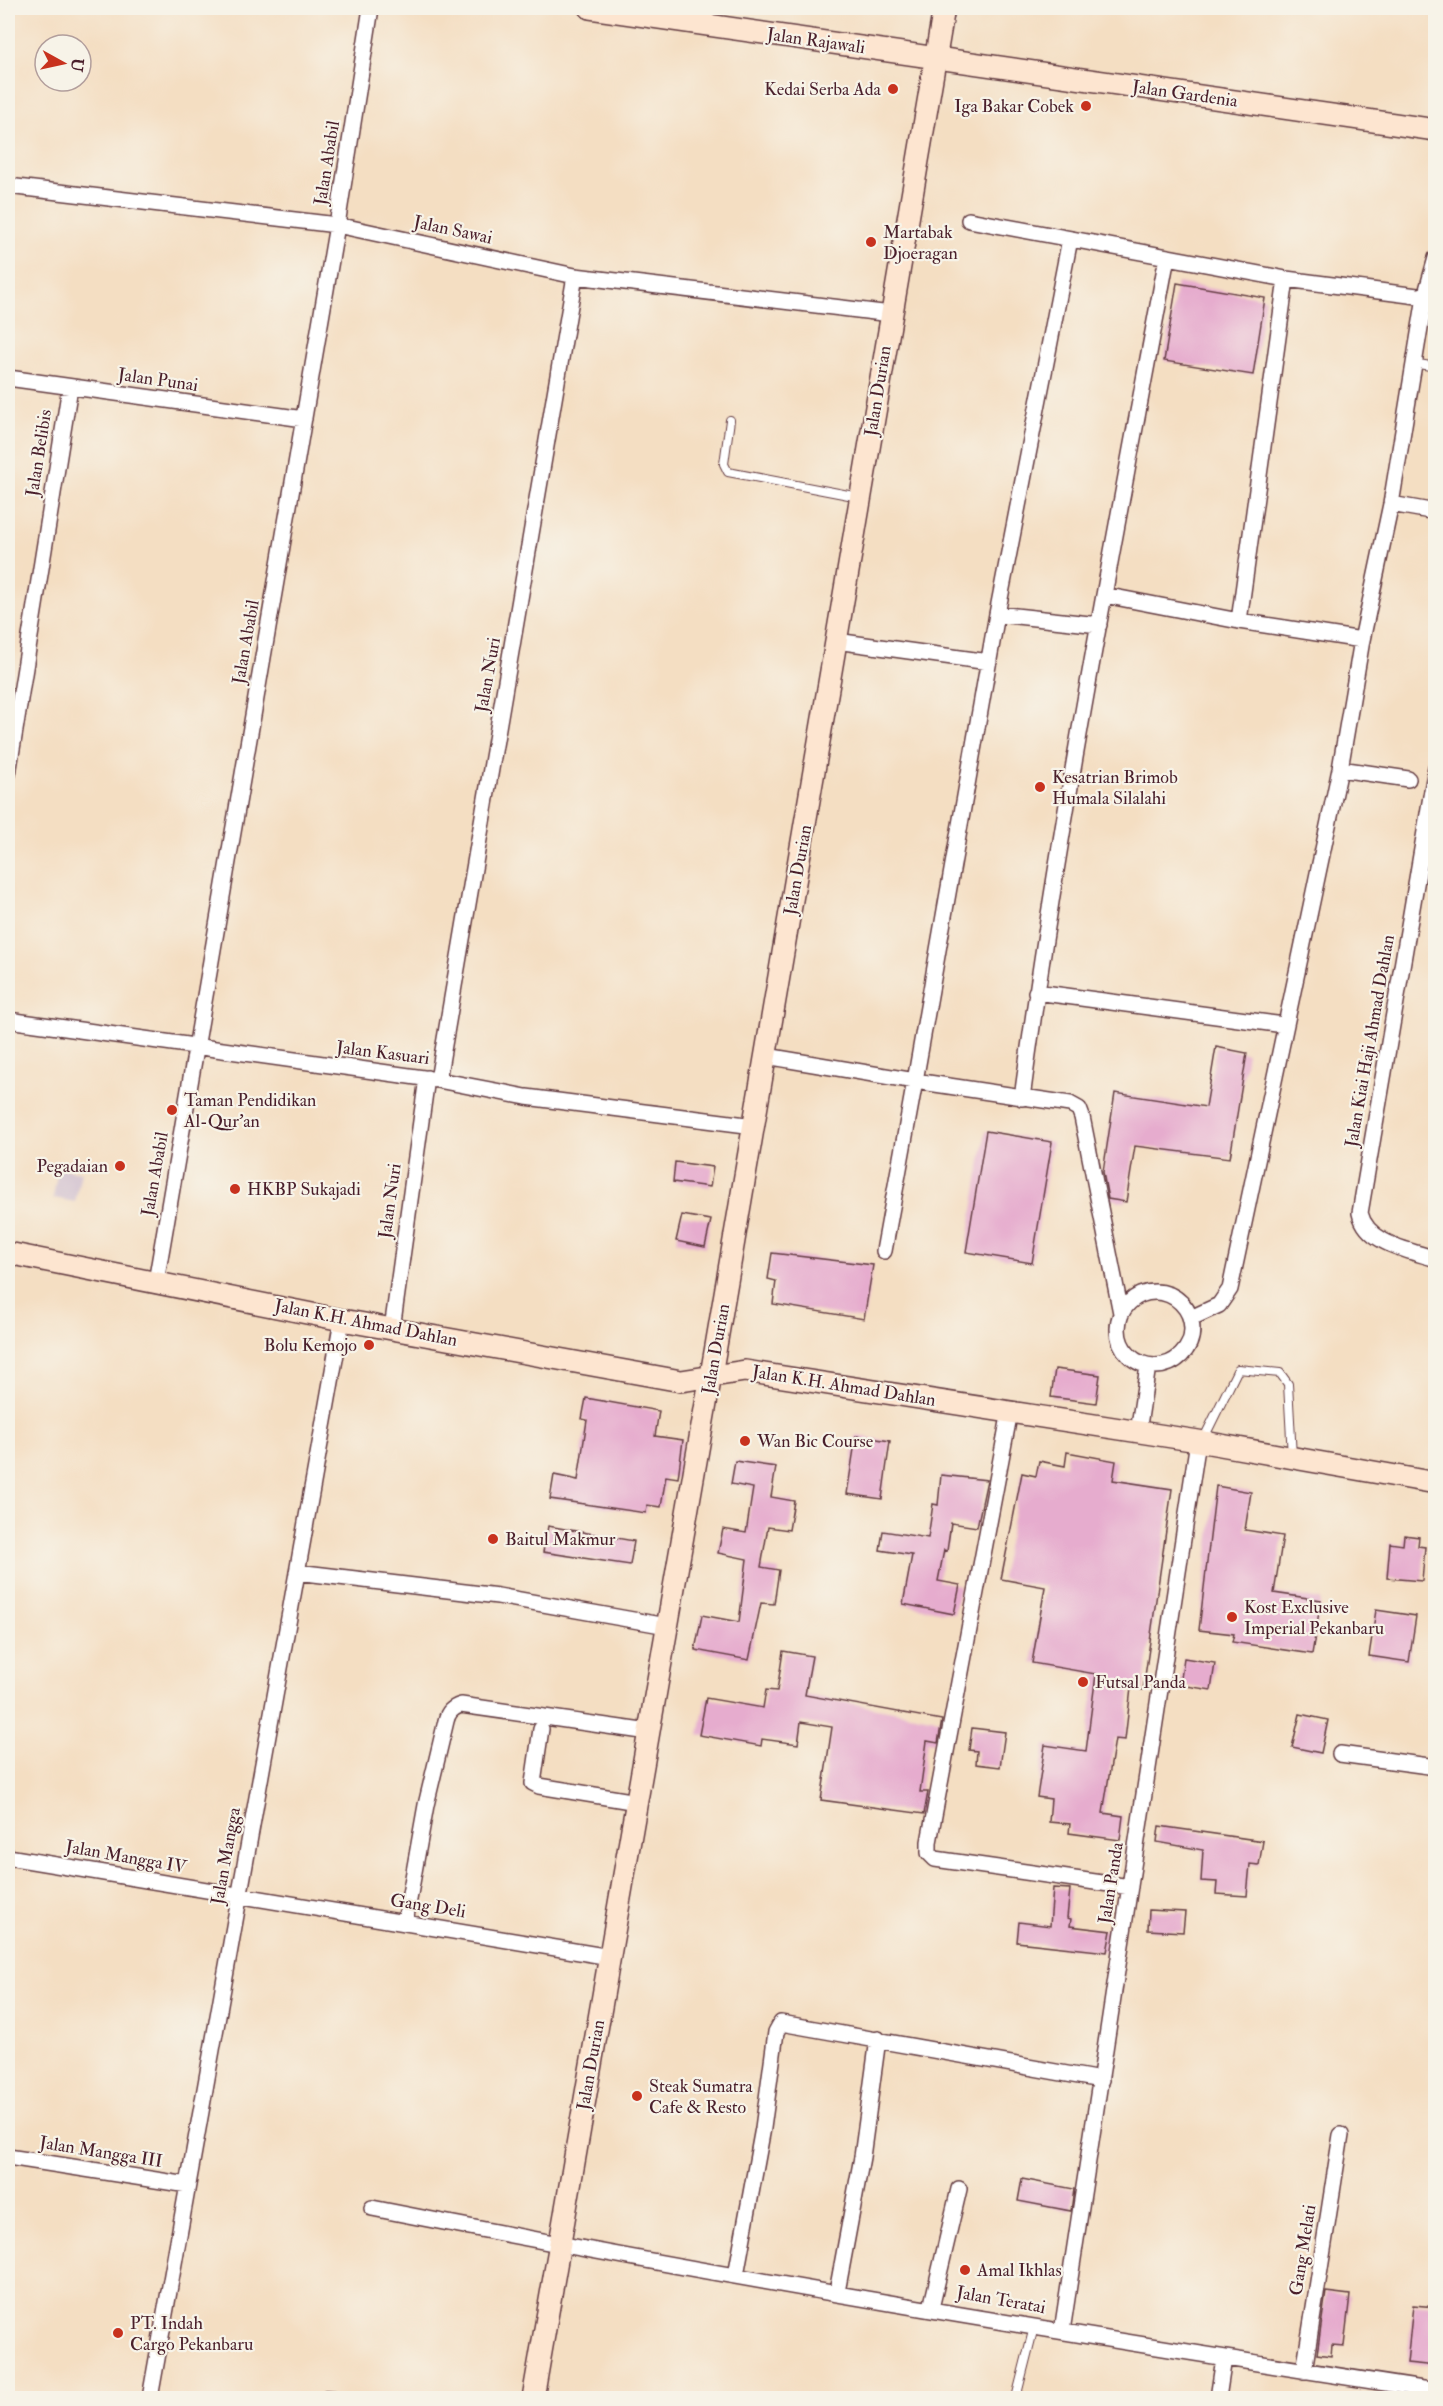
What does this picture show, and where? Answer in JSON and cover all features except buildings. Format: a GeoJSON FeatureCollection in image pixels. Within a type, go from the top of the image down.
{"type":"FeatureCollection","features":[{"type":"Feature","properties":{"kind":"main road","name":"Jalan Rajawali"},"geometry":{"type":"LineString","coordinates":[[591,8],[936,58]]}},
{"type":"Feature","properties":{"kind":"main road","name":"Jalan Durian"},"geometry":{"type":"LineString","coordinates":[[533,2398],[754,1126],[944,8]]}},
{"type":"Feature","properties":{"kind":"main road","name":"Jalan Gardenia"},"geometry":{"type":"LineString","coordinates":[[936,58],[1436,129]]}},
{"type":"Feature","properties":{"kind":"main road","name":"Jalan K.H. Ahmad Dahlan"},"geometry":{"type":"LineString","coordinates":[[8,1253],[342,1320],[681,1381],[745,1371],[1200,1441],[1436,1483]]}},
{"type":"Feature","properties":{"kind":"street","name":"Jalan Ababil"},"geometry":{"type":"LineString","coordinates":[[156,1282],[337,225],[371,8]]}},
{"type":"Feature","properties":{"kind":"street","name":"Jalan Sawai"},"geometry":{"type":"LineString","coordinates":[[8,186],[337,225],[574,276],[891,314]]}},
{"type":"Feature","properties":{"kind":"street"},"geometry":{"type":"LineString","coordinates":[[969,220],[1286,279],[1425,297]]}},
{"type":"Feature","properties":{"kind":"street"},"geometry":{"type":"LineString","coordinates":[[884,1251],[997,614],[1070,239]]}},
{"type":"Feature","properties":{"kind":"street"},"geometry":{"type":"LineString","coordinates":[[1022,1098],[1036,992],[1104,595],[1167,257]]}},
{"type":"Feature","properties":{"kind":"street"},"geometry":{"type":"LineString","coordinates":[[1191,1318],[1218,1305],[1230,1289],[1284,1025],[1340,769],[1362,640],[1391,504],[1425,297],[1436,258]]}},
{"type":"Feature","properties":{"kind":"street","name":"Jalan Nuri"},"geometry":{"type":"LineString","coordinates":[[392,1329],[432,1079],[574,276]]}},
{"type":"Feature","properties":{"kind":"street"},"geometry":{"type":"LineString","coordinates":[[1239,621],[1286,279]]}},
{"type":"Feature","properties":{"kind":"street","name":"Jalan Punai"},"geometry":{"type":"LineString","coordinates":[[8,378],[304,419]]}},
{"type":"Feature","properties":{"kind":"street","name":"Jalan Belibis"},"geometry":{"type":"LineString","coordinates":[[8,774],[70,387]]}},
{"type":"Feature","properties":{"kind":"street"},"geometry":{"type":"LineString","coordinates":[[1391,504],[1436,512]]}},
{"type":"Feature","properties":{"kind":"street"},"geometry":{"type":"LineString","coordinates":[[1104,595],[1239,621],[1362,640]]}},
{"type":"Feature","properties":{"kind":"street"},"geometry":{"type":"LineString","coordinates":[[997,614],[1099,625]]}},
{"type":"Feature","properties":{"kind":"street"},"geometry":{"type":"LineString","coordinates":[[836,641],[989,662]]}},
{"type":"Feature","properties":{"kind":"street","name":"Jalan Kiai Haji Ahmad Dahlan"},"geometry":{"type":"LineString","coordinates":[[1436,767],[1360,1213],[1363,1225],[1372,1236],[1436,1259]]}},
{"type":"Feature","properties":{"kind":"street"},"geometry":{"type":"LineString","coordinates":[[1340,769],[1408,779]]}},
{"type":"Feature","properties":{"kind":"street"},"geometry":{"type":"LineString","coordinates":[[1036,992],[1284,1025]]}},
{"type":"Feature","properties":{"kind":"street","name":"Jalan Kasuari"},"geometry":{"type":"LineString","coordinates":[[8,1020],[432,1079],[526,1096],[754,1126]]}},
{"type":"Feature","properties":{"kind":"street"},"geometry":{"type":"LineString","coordinates":[[766,1056],[1070,1104],[1079,1109],[1121,1313],[1118,1329],[1122,1346],[1133,1360],[1148,1366],[1173,1362],[1183,1354],[1190,1343],[1191,1318],[1183,1304],[1162,1292],[1138,1295],[1121,1313]]}},
{"type":"Feature","properties":{"kind":"street","name":"Jalan Mangga"},"geometry":{"type":"LineString","coordinates":[[150,2398],[342,1320]]}},
{"type":"Feature","properties":{"kind":"street"},"geometry":{"type":"LineString","coordinates":[[1138,1432],[1148,1366]]}},
{"type":"Feature","properties":{"kind":"street"},"geometry":{"type":"LineString","coordinates":[[1010,1411],[931,1830],[929,1853],[935,1859],[1130,1887]]}},
{"type":"Feature","properties":{"kind":"street","name":"Jalan Panda"},"geometry":{"type":"LineString","coordinates":[[1062,2331],[1200,1441]]}},
{"type":"Feature","properties":{"kind":"street"},"geometry":{"type":"LineString","coordinates":[[297,1572],[498,1596],[668,1626]]}},
{"type":"Feature","properties":{"kind":"street"},"geometry":{"type":"LineString","coordinates":[[405,1922],[426,1805],[448,1713],[455,1707],[461,1705],[649,1732]]}},
{"type":"Feature","properties":{"kind":"street"},"geometry":{"type":"LineString","coordinates":[[541,1729],[533,1783],[539,1786],[637,1803]]}},
{"type":"Feature","properties":{"kind":"street"},"geometry":{"type":"LineString","coordinates":[[1340,1754],[1436,1767]]}},
{"type":"Feature","properties":{"kind":"street","name":"Jalan Mangga IV"},"geometry":{"type":"LineString","coordinates":[[8,1857],[239,1895]]}},
{"type":"Feature","properties":{"kind":"street","name":"Gang Deli"},"geometry":{"type":"LineString","coordinates":[[239,1895],[610,1957]]}},
{"type":"Feature","properties":{"kind":"street"},"geometry":{"type":"LineString","coordinates":[[736,2275],[778,2026],[781,2023],[1101,2080]]}},
{"type":"Feature","properties":{"kind":"street"},"geometry":{"type":"LineString","coordinates":[[837,2292],[862,2157],[878,2039]]}},
{"type":"Feature","properties":{"kind":"street","name":"Gang Melati"},"geometry":{"type":"LineString","coordinates":[[1304,2371],[1341,2135]]}},
{"type":"Feature","properties":{"kind":"street","name":"Jalan Mangga III"},"geometry":{"type":"LineString","coordinates":[[8,2157],[188,2185]]}},
{"type":"Feature","properties":{"kind":"street"},"geometry":{"type":"LineString","coordinates":[[931,2308],[959,2189]]}},
{"type":"Feature","properties":{"kind":"street","name":"Jalan Teratai"},"geometry":{"type":"LineString","coordinates":[[372,2208],[736,2275],[1224,2358],[1436,2391]]}},
{"type":"Feature","properties":{"kind":"street"},"geometry":{"type":"LineString","coordinates":[[1218,2398],[1224,2358]]}},
{"type":"Feature","properties":{"kind":"lane"},"geometry":{"type":"LineString","coordinates":[[1413,363],[1436,367]]}},
{"type":"Feature","properties":{"kind":"lane"},"geometry":{"type":"LineString","coordinates":[[730,420],[724,464],[728,472],[861,497]]}},
{"type":"Feature","properties":{"kind":"lane"},"geometry":{"type":"LineString","coordinates":[[1200,1441],[1233,1373],[1238,1369],[1280,1373],[1288,1384],[1292,1458]]}},
{"type":"Feature","properties":{"kind":"lane"},"geometry":{"type":"LineString","coordinates":[[1016,2398],[1035,2326]]}},
{"type":"Feature","properties":{"kind":"lane"},"geometry":{"type":"LineString","coordinates":[[322,2398],[326,2394],[338,2394],[364,2398]]}},
{"type":"Feature","properties":{"kind":"shaded area"},"geometry":{"type":"Polygon","coordinates":[[[58,1168],[81,1172],[75,1202],[53,1198],[58,1168]]]}},
{"type":"Feature","properties":{"kind":"place","name":"Kedai Serba Ada"},"geometry":{"type":"Point","coordinates":[893,89]}},
{"type":"Feature","properties":{"kind":"place","name":"Iga Bakar Cobek"},"geometry":{"type":"Point","coordinates":[1086,106]}},
{"type":"Feature","properties":{"kind":"place","name":"Martabak Djoeragan"},"geometry":{"type":"Point","coordinates":[871,242]}},
{"type":"Feature","properties":{"kind":"place","name":"Kesatrian Brimob Humala Silalahi"},"geometry":{"type":"Point","coordinates":[1040,787]}},
{"type":"Feature","properties":{"kind":"place","name":"Taman Pendidikan Al-Qur'an"},"geometry":{"type":"Point","coordinates":[172,1110]}},
{"type":"Feature","properties":{"kind":"place","name":"Pegadaian"},"geometry":{"type":"Point","coordinates":[120,1166]}},
{"type":"Feature","properties":{"kind":"place","name":"HKBP Sukajadi"},"geometry":{"type":"Point","coordinates":[235,1189]}},
{"type":"Feature","properties":{"kind":"place","name":"Bolu Kemojo"},"geometry":{"type":"Point","coordinates":[369,1345]}},
{"type":"Feature","properties":{"kind":"place","name":"Wan Bic Course"},"geometry":{"type":"Point","coordinates":[745,1441]}},
{"type":"Feature","properties":{"kind":"place","name":"Baitul Makmur"},"geometry":{"type":"Point","coordinates":[493,1539]}},
{"type":"Feature","properties":{"kind":"place","name":"Kost Exclusive Imperial Pekanbaru"},"geometry":{"type":"Point","coordinates":[1232,1617]}},
{"type":"Feature","properties":{"kind":"place","name":"Futsal Panda"},"geometry":{"type":"Point","coordinates":[1083,1682]}},
{"type":"Feature","properties":{"kind":"place","name":"Steak Sumatra Cafe & Resto"},"geometry":{"type":"Point","coordinates":[637,2096]}},
{"type":"Feature","properties":{"kind":"place","name":"Amal Ikhlas"},"geometry":{"type":"Point","coordinates":[965,2270]}},
{"type":"Feature","properties":{"kind":"place","name":"PT. Indah Cargo Pekanbaru"},"geometry":{"type":"Point","coordinates":[118,2333]}}]}
